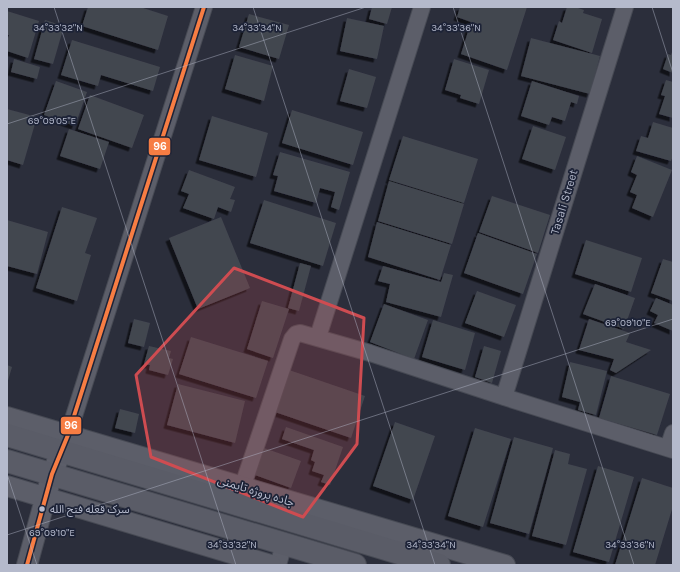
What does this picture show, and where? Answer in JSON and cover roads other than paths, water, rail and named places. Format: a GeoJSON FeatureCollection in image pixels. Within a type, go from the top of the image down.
{"type":"FeatureCollection","features":[{"type":"Feature","properties":{"kind":"main road","name":"جاده پروژه تایمنی"},"geometry":{"type":"LineString","coordinates":[[7,435],[64,443],[239,495],[439,565]]}},
{"type":"Feature","properties":{"kind":"main road"},"geometry":{"type":"LineString","coordinates":[[7,461],[355,565]]}},
{"type":"Feature","properties":{"kind":"street"},"geometry":{"type":"LineString","coordinates":[[27,565],[52,474],[64,443],[204,7]]}},
{"type":"Feature","properties":{"kind":"street"},"geometry":{"type":"LineString","coordinates":[[318,337],[422,7]]}},
{"type":"Feature","properties":{"kind":"street","name":"Tasali Street"},"geometry":{"type":"LineString","coordinates":[[504,397],[625,7]]}},
{"type":"Feature","properties":{"kind":"street"},"geometry":{"type":"LineString","coordinates":[[239,495],[292,338],[296,334],[300,333],[370,352],[504,397],[671,443]]}},
{"type":"Feature","properties":{"kind":"street","name":"جاده پروژه تایمنی"},"geometry":{"type":"LineString","coordinates":[[7,417],[64,443]]}},
{"type":"Feature","properties":{"kind":"street"},"geometry":{"type":"LineString","coordinates":[[7,486],[271,565]]}},
{"type":"Feature","properties":{"kind":"street","name":"جاده پروژه تایمنی"},"geometry":{"type":"LineString","coordinates":[[239,495],[505,565]]}},
{"type":"Feature","properties":{"kind":"street"},"geometry":{"type":"LineString","coordinates":[[278,565],[284,544]]}},
{"type":"Feature","properties":{"kind":"place","name":"سرک قعله فتح الله"},"geometry":{"type":"Point","coordinates":[42,509]}}]}
